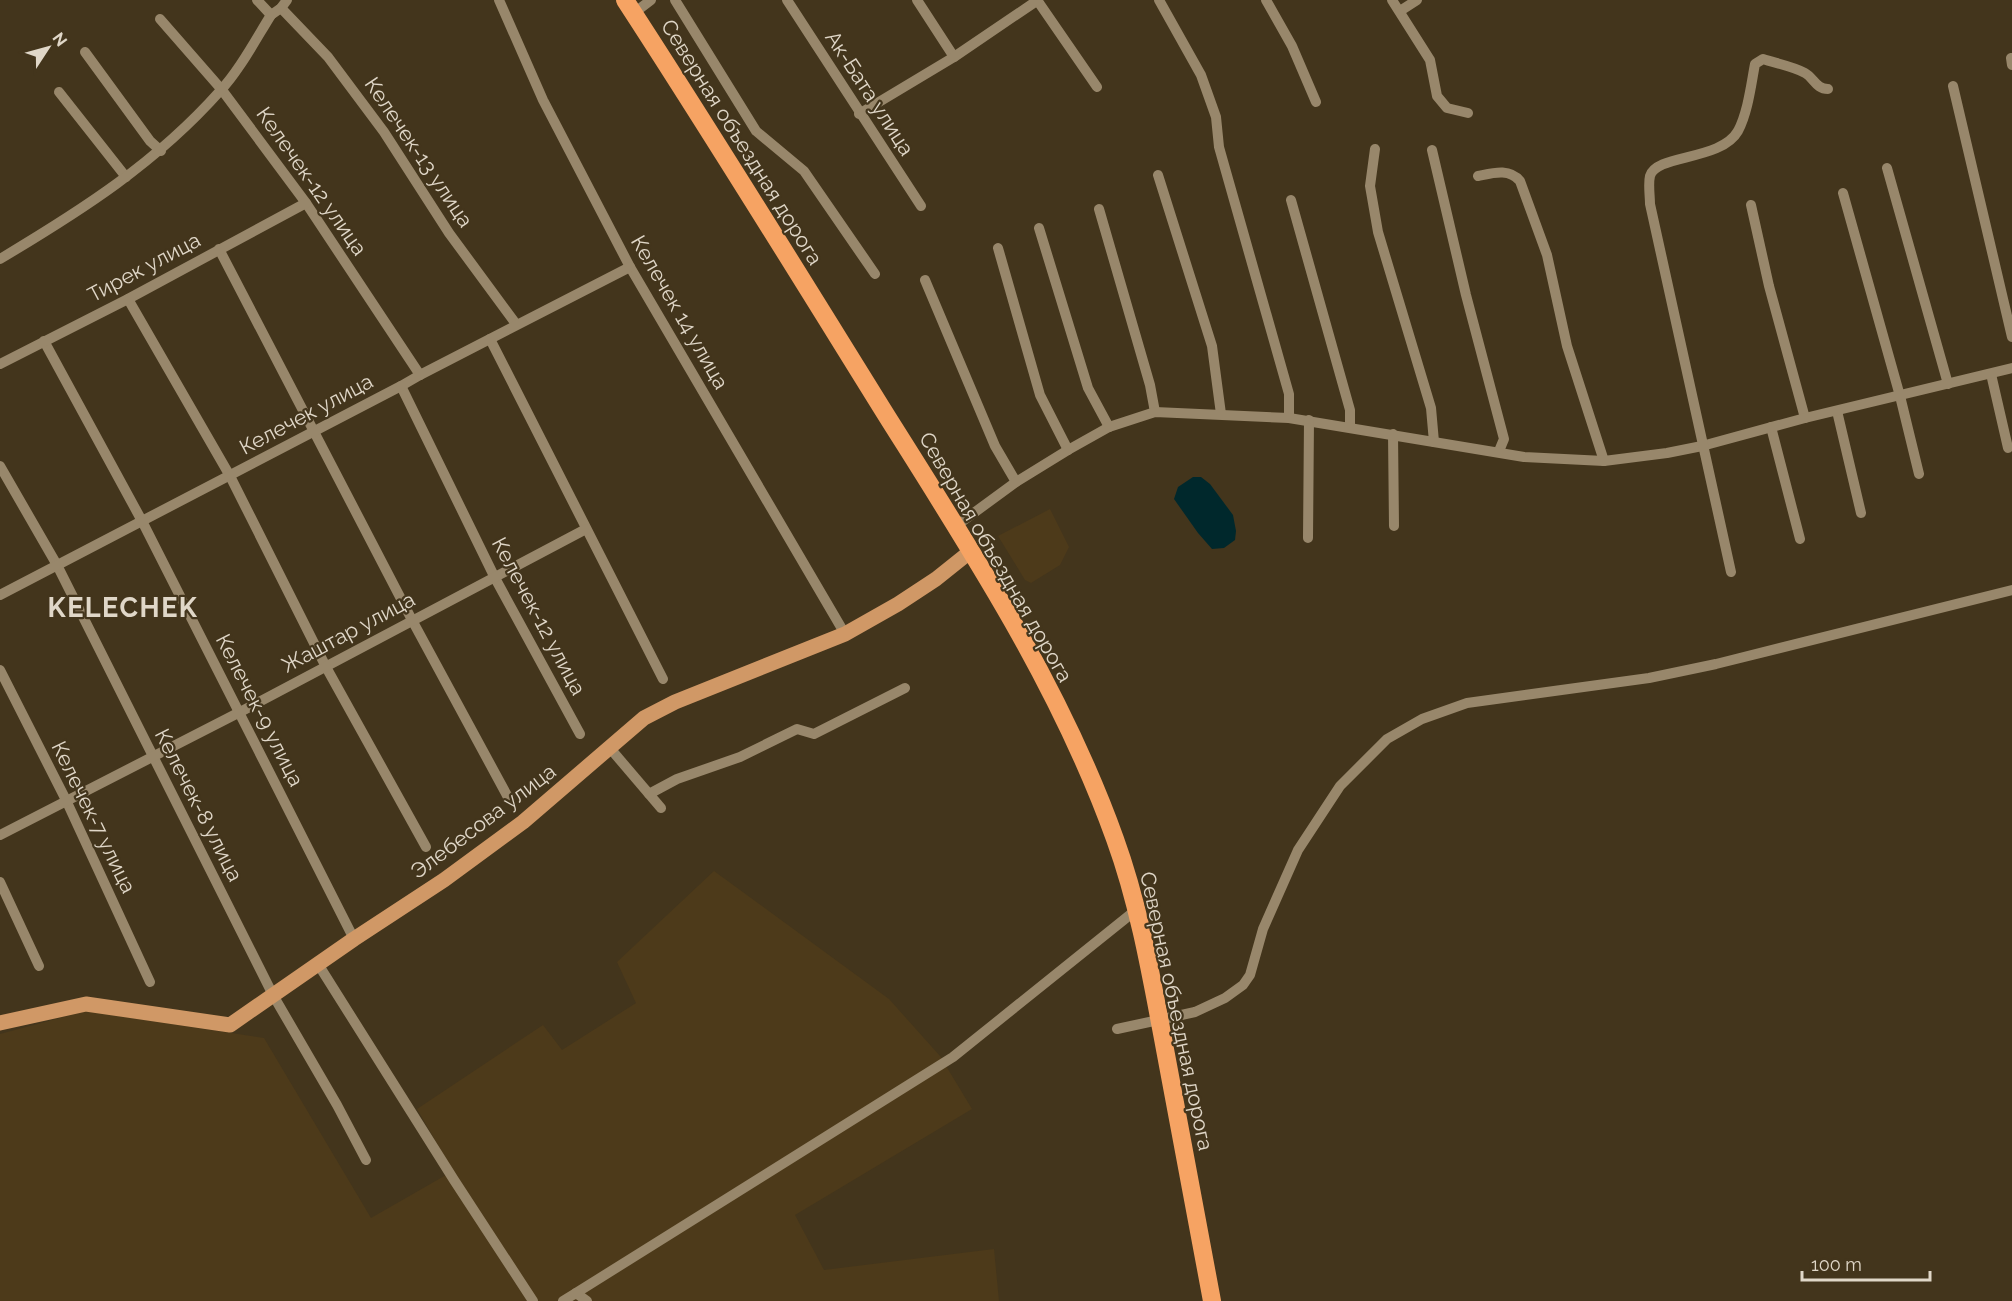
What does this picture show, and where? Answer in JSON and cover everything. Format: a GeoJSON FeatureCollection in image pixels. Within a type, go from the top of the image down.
{"type":"FeatureCollection","features":[{"type":"Feature","properties":{"kind":"highway","name":"Северная объездная дорога"},"geometry":{"type":"LineString","coordinates":[[629,7],[702,119],[971,551],[1029,649],[1092,780],[1116,841],[1136,910],[1212,1301]]}},
{"type":"Feature","properties":{"kind":"main road","name":"Элебесова улица"},"geometry":{"type":"LineString","coordinates":[[0,1023],[86,1004],[230,1025],[444,880],[523,822],[644,718],[675,702],[845,634],[936,579],[971,551]]}},
{"type":"Feature","properties":{"kind":"street"},"geometry":{"type":"LineString","coordinates":[[257,0],[271,15]]}},
{"type":"Feature","properties":{"kind":"street","name":"Келечек 14 улица"},"geometry":{"type":"LineString","coordinates":[[499,0],[543,100],[630,267],[845,634]]}},
{"type":"Feature","properties":{"kind":"street"},"geometry":{"type":"LineString","coordinates":[[629,7],[651,0]]}},
{"type":"Feature","properties":{"kind":"street"},"geometry":{"type":"LineString","coordinates":[[675,0],[756,131],[804,171],[875,274]]}},
{"type":"Feature","properties":{"kind":"street","name":"Ак-Бата улица"},"geometry":{"type":"LineString","coordinates":[[787,0],[859,114],[921,206]]}},
{"type":"Feature","properties":{"kind":"street"},"geometry":{"type":"LineString","coordinates":[[917,0],[954,57]]}},
{"type":"Feature","properties":{"kind":"street"},"geometry":{"type":"LineString","coordinates":[[859,114],[954,57],[1037,0],[1096,87]]}},
{"type":"Feature","properties":{"kind":"street"},"geometry":{"type":"LineString","coordinates":[[1159,0],[1202,75],[1216,117],[1219,147],[1289,394],[1289,418]]}},
{"type":"Feature","properties":{"kind":"street"},"geometry":{"type":"LineString","coordinates":[[1266,0],[1292,46],[1316,102]]}},
{"type":"Feature","properties":{"kind":"street"},"geometry":{"type":"LineString","coordinates":[[1392,0],[1430,60],[1437,96],[1447,108],[1468,113]]}},
{"type":"Feature","properties":{"kind":"street"},"geometry":{"type":"LineString","coordinates":[[1400,11],[1417,0]]}},
{"type":"Feature","properties":{"kind":"street"},"geometry":{"type":"LineString","coordinates":[[0,259],[82,210],[161,151],[222,90],[271,15],[284,4]]}},
{"type":"Feature","properties":{"kind":"street","name":"Келечек-13 улица"},"geometry":{"type":"LineString","coordinates":[[284,4],[328,57],[384,132],[449,232],[516,324]]}},
{"type":"Feature","properties":{"kind":"street","name":"Келечек-12 улица"},"geometry":{"type":"LineString","coordinates":[[160,19],[222,90],[306,203],[420,375]]}},
{"type":"Feature","properties":{"kind":"street"},"geometry":{"type":"LineString","coordinates":[[85,52],[150,141],[161,151]]}},
{"type":"Feature","properties":{"kind":"street"},"geometry":{"type":"LineString","coordinates":[[1731,572],[1650,204],[1650,175],[1666,162],[1705,154],[1724,146],[1737,132],[1745,109],[1755,64],[1758,61],[1763,59],[1806,73],[1815,84],[1828,89]]}},
{"type":"Feature","properties":{"kind":"street"},"geometry":{"type":"LineString","coordinates":[[1953,86],[2012,337]]}},
{"type":"Feature","properties":{"kind":"street"},"geometry":{"type":"LineString","coordinates":[[58,92],[126,177]]}},
{"type":"Feature","properties":{"kind":"street"},"geometry":{"type":"LineString","coordinates":[[1375,149],[1370,186],[1378,232],[1431,408],[1434,442]]}},
{"type":"Feature","properties":{"kind":"street"},"geometry":{"type":"LineString","coordinates":[[1432,150],[1466,295],[1504,439],[1499,451]]}},
{"type":"Feature","properties":{"kind":"street"},"geometry":{"type":"LineString","coordinates":[[1887,168],[1947,384]]}},
{"type":"Feature","properties":{"kind":"street"},"geometry":{"type":"LineString","coordinates":[[1478,176],[1499,172],[1515,174],[1520,181],[1547,255],[1567,346],[1604,461]]}},
{"type":"Feature","properties":{"kind":"street"},"geometry":{"type":"LineString","coordinates":[[1158,175],[1212,346],[1221,414]]}},
{"type":"Feature","properties":{"kind":"street"},"geometry":{"type":"LineString","coordinates":[[1844,193],[1919,474]]}},
{"type":"Feature","properties":{"kind":"street"},"geometry":{"type":"LineString","coordinates":[[1291,200],[1350,410],[1350,426]]}},
{"type":"Feature","properties":{"kind":"street","name":"Тирек улица"},"geometry":{"type":"LineString","coordinates":[[0,363],[129,298],[306,203]]}},
{"type":"Feature","properties":{"kind":"street"},"geometry":{"type":"LineString","coordinates":[[1751,205],[1768,286],[1805,418]]}},
{"type":"Feature","properties":{"kind":"street"},"geometry":{"type":"LineString","coordinates":[[1099,210],[1150,385],[1155,412]]}},
{"type":"Feature","properties":{"kind":"street"},"geometry":{"type":"LineString","coordinates":[[1039,228],[1088,388],[1109,427]]}},
{"type":"Feature","properties":{"kind":"street"},"geometry":{"type":"LineString","coordinates":[[998,248],[1040,395],[1068,450]]}},
{"type":"Feature","properties":{"kind":"street"},"geometry":{"type":"LineString","coordinates":[[219,249],[412,620],[509,799]]}},
{"type":"Feature","properties":{"kind":"street","name":"Келечек улица"},"geometry":{"type":"LineString","coordinates":[[0,596],[516,324],[630,267]]}},
{"type":"Feature","properties":{"kind":"street"},"geometry":{"type":"LineString","coordinates":[[925,280],[995,446],[1016,482]]}},
{"type":"Feature","properties":{"kind":"street"},"geometry":{"type":"LineString","coordinates":[[129,298],[230,476],[326,667],[426,848]]}},
{"type":"Feature","properties":{"kind":"street"},"geometry":{"type":"LineString","coordinates":[[490,339],[663,680]]}},
{"type":"Feature","properties":{"kind":"street","name":"Келечек-9 улица"},"geometry":{"type":"LineString","coordinates":[[44,341],[142,521],[354,939]]}},
{"type":"Feature","properties":{"kind":"street"},"geometry":{"type":"LineString","coordinates":[[956,526],[1016,482],[1068,450],[1109,427],[1155,412],[1309,420],[1524,457],[1604,461],[1702,446],[1805,418],[2012,368]]}},
{"type":"Feature","properties":{"kind":"street"},"geometry":{"type":"LineString","coordinates":[[1991,374],[2008,448]]}},
{"type":"Feature","properties":{"kind":"street","name":"Келечек-12 улица"},"geometry":{"type":"LineString","coordinates":[[401,386],[495,578],[580,734]]}},
{"type":"Feature","properties":{"kind":"street"},"geometry":{"type":"LineString","coordinates":[[1837,411],[1861,513]]}},
{"type":"Feature","properties":{"kind":"street"},"geometry":{"type":"LineString","coordinates":[[1308,538],[1309,420]]}},
{"type":"Feature","properties":{"kind":"street"},"geometry":{"type":"LineString","coordinates":[[1771,427],[1800,539]]}},
{"type":"Feature","properties":{"kind":"street"},"geometry":{"type":"LineString","coordinates":[[1393,434],[1394,526]]}},
{"type":"Feature","properties":{"kind":"street","name":"Келечек-8 улица"},"geometry":{"type":"LineString","coordinates":[[0,466],[57,565],[273,995],[366,1160]]}},
{"type":"Feature","properties":{"kind":"street","name":"Жаштар улица"},"geometry":{"type":"LineString","coordinates":[[0,835],[152,755],[240,712],[586,529]]}},
{"type":"Feature","properties":{"kind":"street"},"geometry":{"type":"LineString","coordinates":[[1117,1029],[1196,1012],[1225,998],[1243,985],[1250,975],[1263,929],[1298,850],[1340,786],[1387,739],[1422,719],[1467,703],[1650,678],[1716,664],[2012,590]]}},
{"type":"Feature","properties":{"kind":"street","name":"Келечек-7 улица"},"geometry":{"type":"LineString","coordinates":[[0,670],[66,800],[150,982]]}},
{"type":"Feature","properties":{"kind":"street"},"geometry":{"type":"LineString","coordinates":[[649,794],[677,779],[740,757],[798,729],[814,734],[905,688]]}},
{"type":"Feature","properties":{"kind":"street"},"geometry":{"type":"LineString","coordinates":[[609,747],[661,808]]}},
{"type":"Feature","properties":{"kind":"street"},"geometry":{"type":"LineString","coordinates":[[0,882],[39,966]]}},
{"type":"Feature","properties":{"kind":"street"},"geometry":{"type":"LineString","coordinates":[[563,1301],[953,1057],[1136,910]]}},
{"type":"Feature","properties":{"kind":"street"},"geometry":{"type":"LineString","coordinates":[[318,964],[533,1301]]}},
{"type":"Feature","properties":{"kind":"street"},"geometry":{"type":"LineString","coordinates":[[576,1293],[587,1301]]}},
{"type":"Feature","properties":{"kind":"shaded area"},"geometry":{"type":"Polygon","coordinates":[[[1050,509],[1069,547],[1060,565],[1031,583],[1025,580],[998,536],[1050,509]]]}},
{"type":"Feature","properties":{"kind":"shaded area"},"geometry":{"type":"Polygon","coordinates":[[[714,871],[889,999],[940,1056],[972,1109],[795,1215],[824,1270],[994,1249],[999,1301],[0,1301],[0,1034],[86,1011],[264,1038],[371,1218],[453,1171],[417,1109],[543,1025],[562,1050],[636,1003],[617,962],[714,871]]]}},
{"type":"Feature","properties":{"kind":"water"},"geometry":{"type":"Polygon","coordinates":[[[1193,477],[1201,477],[1210,484],[1233,515],[1235,540],[1224,548],[1212,549],[1174,499],[1178,487],[1193,477]]]}},
{"type":"Feature","properties":{"kind":"district","name":"KELECHEK"},"geometry":{"type":"Point","coordinates":[123,607]}}]}
